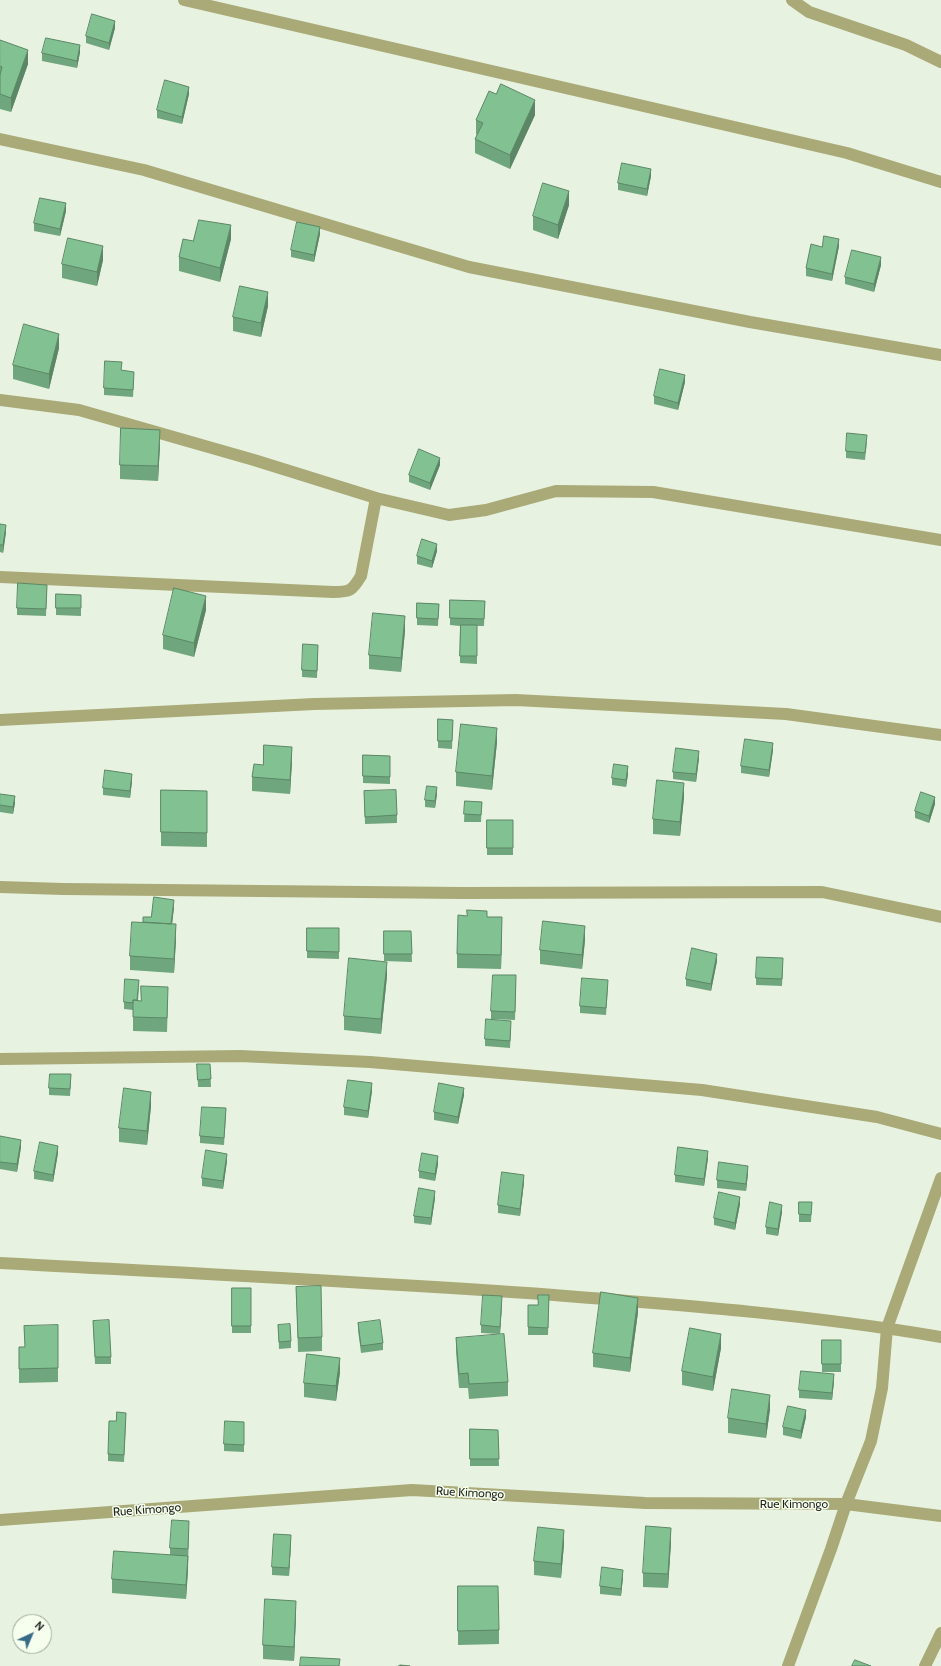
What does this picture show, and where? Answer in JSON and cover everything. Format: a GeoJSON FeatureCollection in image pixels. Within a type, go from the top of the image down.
{"type":"FeatureCollection","features":[{"type":"Feature","properties":{"kind":"street"},"geometry":{"type":"LineString","coordinates":[[184,0],[847,153],[941,182]]}},
{"type":"Feature","properties":{"kind":"street"},"geometry":{"type":"LineString","coordinates":[[792,0],[809,12],[906,45],[941,62]]}},
{"type":"Feature","properties":{"kind":"street"},"geometry":{"type":"LineString","coordinates":[[0,139],[144,170],[469,267],[750,322],[941,355]]}},
{"type":"Feature","properties":{"kind":"street"},"geometry":{"type":"LineString","coordinates":[[0,400],[79,410],[254,460],[376,498],[449,515],[486,510],[556,491],[653,492],[941,540]]}},
{"type":"Feature","properties":{"kind":"street"},"geometry":{"type":"LineString","coordinates":[[0,577],[348,592],[355,586],[361,576],[376,498]]}},
{"type":"Feature","properties":{"kind":"street"},"geometry":{"type":"LineString","coordinates":[[0,720],[314,704],[516,700],[786,714],[941,735]]}},
{"type":"Feature","properties":{"kind":"street"},"geometry":{"type":"LineString","coordinates":[[0,887],[461,893],[822,892],[941,917]]}},
{"type":"Feature","properties":{"kind":"street"},"geometry":{"type":"LineString","coordinates":[[0,1059],[240,1056],[370,1062],[702,1090],[877,1117],[941,1134]]}},
{"type":"Feature","properties":{"kind":"street"},"geometry":{"type":"LineString","coordinates":[[788,1666],[870,1440],[882,1388],[887,1328],[941,1178]]}},
{"type":"Feature","properties":{"kind":"street"},"geometry":{"type":"LineString","coordinates":[[0,1263],[394,1284],[696,1306],[887,1328],[941,1337]]}},
{"type":"Feature","properties":{"kind":"street","name":"Rue Kimongo"},"geometry":{"type":"LineString","coordinates":[[0,1520],[412,1490],[645,1503],[846,1504],[941,1516]]}},
{"type":"Feature","properties":{"kind":"street"},"geometry":{"type":"LineString","coordinates":[[925,1666],[941,1633]]}},
{"type":"Feature","properties":{"kind":"building"},"geometry":{"type":"Polygon","coordinates":[[[92,14],[115,21],[109,43],[86,36],[92,14]]]}},
{"type":"Feature","properties":{"kind":"building"},"geometry":{"type":"Polygon","coordinates":[[[46,38],[80,45],[77,61],[42,53],[46,38]]]}},
{"type":"Feature","properties":{"kind":"building"},"geometry":{"type":"Polygon","coordinates":[[[0,40],[28,50],[11,98],[0,94],[0,75],[2,67],[0,66],[0,40]]]}},
{"type":"Feature","properties":{"kind":"building"},"geometry":{"type":"Polygon","coordinates":[[[165,80],[189,87],[182,117],[157,110],[165,80]]]}},
{"type":"Feature","properties":{"kind":"building"},"geometry":{"type":"Polygon","coordinates":[[[501,84],[535,100],[510,155],[475,139],[483,123],[476,120],[489,91],[496,94],[501,84]]]}},
{"type":"Feature","properties":{"kind":"building"},"geometry":{"type":"Polygon","coordinates":[[[622,163],[651,169],[647,189],[618,183],[622,163]]]}},
{"type":"Feature","properties":{"kind":"building"},"geometry":{"type":"Polygon","coordinates":[[[543,183],[569,191],[558,225],[533,216],[543,183]]]}},
{"type":"Feature","properties":{"kind":"building"},"geometry":{"type":"Polygon","coordinates":[[[40,198],[66,203],[60,229],[34,223],[40,198]]]}},
{"type":"Feature","properties":{"kind":"building"},"geometry":{"type":"Polygon","coordinates":[[[199,220],[231,225],[220,268],[179,257],[183,239],[193,241],[199,220]]]}},
{"type":"Feature","properties":{"kind":"building"},"geometry":{"type":"Polygon","coordinates":[[[297,222],[320,227],[314,255],[291,250],[297,222]]]}},
{"type":"Feature","properties":{"kind":"building"},"geometry":{"type":"Polygon","coordinates":[[[824,236],[839,239],[832,274],[806,268],[811,244],[822,247],[824,236]]]}},
{"type":"Feature","properties":{"kind":"building"},"geometry":{"type":"Polygon","coordinates":[[[68,238],[103,246],[97,272],[62,264],[68,238]]]}},
{"type":"Feature","properties":{"kind":"building"},"geometry":{"type":"Polygon","coordinates":[[[852,250],[881,257],[874,284],[845,277],[852,250]]]}},
{"type":"Feature","properties":{"kind":"building"},"geometry":{"type":"Polygon","coordinates":[[[240,286],[268,292],[261,323],[233,317],[240,286]]]}},
{"type":"Feature","properties":{"kind":"building"},"geometry":{"type":"Polygon","coordinates":[[[24,324],[59,334],[49,374],[13,365],[24,324]]]}},
{"type":"Feature","properties":{"kind":"building"},"geometry":{"type":"Polygon","coordinates":[[[105,361],[122,362],[121,370],[134,372],[133,390],[104,388],[105,361]]]}},
{"type":"Feature","properties":{"kind":"building"},"geometry":{"type":"Polygon","coordinates":[[[660,369],[685,375],[678,403],[654,396],[660,369]]]}},
{"type":"Feature","properties":{"kind":"building"},"geometry":{"type":"Polygon","coordinates":[[[121,428],[160,430],[158,466],[120,465],[121,428]]]}},
{"type":"Feature","properties":{"kind":"building"},"geometry":{"type":"Polygon","coordinates":[[[847,433],[867,435],[865,453],[846,451],[847,433]]]}},
{"type":"Feature","properties":{"kind":"building"},"geometry":{"type":"Polygon","coordinates":[[[419,449],[440,458],[430,483],[409,475],[419,449]]]}},
{"type":"Feature","properties":{"kind":"building"},"geometry":{"type":"Polygon","coordinates":[[[0,524],[6,525],[3,545],[0,545],[0,524]]]}},
{"type":"Feature","properties":{"kind":"building"},"geometry":{"type":"Polygon","coordinates":[[[422,539],[437,544],[432,561],[417,556],[422,539]]]}},
{"type":"Feature","properties":{"kind":"building"},"geometry":{"type":"Polygon","coordinates":[[[18,583],[47,585],[46,609],[17,608],[18,583]]]}},
{"type":"Feature","properties":{"kind":"building"},"geometry":{"type":"Polygon","coordinates":[[[174,588],[206,596],[194,643],[163,635],[174,588]]]}},
{"type":"Feature","properties":{"kind":"building"},"geometry":{"type":"Polygon","coordinates":[[[56,594],[81,595],[81,608],[56,608],[56,594]]]}},
{"type":"Feature","properties":{"kind":"building"},"geometry":{"type":"Polygon","coordinates":[[[450,600],[485,601],[484,619],[450,618],[450,600]]]}},
{"type":"Feature","properties":{"kind":"building"},"geometry":{"type":"Polygon","coordinates":[[[417,603],[439,604],[438,619],[417,618],[417,603]]]}},
{"type":"Feature","properties":{"kind":"building"},"geometry":{"type":"Polygon","coordinates":[[[373,613],[405,616],[401,658],[369,655],[373,613]]]}},
{"type":"Feature","properties":{"kind":"building"},"geometry":{"type":"Polygon","coordinates":[[[461,625],[477,625],[477,656],[460,656],[461,625]]]}},
{"type":"Feature","properties":{"kind":"building"},"geometry":{"type":"Polygon","coordinates":[[[303,644],[318,645],[317,671],[302,670],[303,644]]]}},
{"type":"Feature","properties":{"kind":"building"},"geometry":{"type":"Polygon","coordinates":[[[438,719],[453,720],[452,741],[438,741],[438,719]]]}},
{"type":"Feature","properties":{"kind":"building"},"geometry":{"type":"Polygon","coordinates":[[[461,724],[497,728],[492,776],[456,772],[461,724]]]}},
{"type":"Feature","properties":{"kind":"building"},"geometry":{"type":"Polygon","coordinates":[[[745,739],[773,743],[769,770],[741,766],[745,739]]]}},
{"type":"Feature","properties":{"kind":"building"},"geometry":{"type":"Polygon","coordinates":[[[264,745],[292,747],[290,780],[252,777],[254,764],[263,765],[264,745]]]}},
{"type":"Feature","properties":{"kind":"building"},"geometry":{"type":"Polygon","coordinates":[[[676,748],[699,751],[696,774],[673,772],[676,748]]]}},
{"type":"Feature","properties":{"kind":"building"},"geometry":{"type":"Polygon","coordinates":[[[363,755],[390,756],[390,777],[363,776],[363,755]]]}},
{"type":"Feature","properties":{"kind":"building"},"geometry":{"type":"Polygon","coordinates":[[[614,764],[628,766],[626,780],[612,778],[614,764]]]}},
{"type":"Feature","properties":{"kind":"building"},"geometry":{"type":"Polygon","coordinates":[[[105,770],[132,774],[130,791],[103,788],[105,770]]]}},
{"type":"Feature","properties":{"kind":"building"},"geometry":{"type":"Polygon","coordinates":[[[657,780],[684,783],[680,822],[653,819],[657,780]]]}},
{"type":"Feature","properties":{"kind":"building"},"geometry":{"type":"Polygon","coordinates":[[[427,786],[437,787],[435,801],[425,800],[427,786]]]}},
{"type":"Feature","properties":{"kind":"building"},"geometry":{"type":"Polygon","coordinates":[[[161,790],[207,791],[207,833],[161,832],[161,790]]]}},
{"type":"Feature","properties":{"kind":"building"},"geometry":{"type":"Polygon","coordinates":[[[396,790],[397,815],[365,817],[364,791],[396,790]]]}},
{"type":"Feature","properties":{"kind":"building"},"geometry":{"type":"Polygon","coordinates":[[[921,792],[935,797],[929,816],[915,811],[921,792]]]}},
{"type":"Feature","properties":{"kind":"building"},"geometry":{"type":"Polygon","coordinates":[[[0,794],[15,796],[13,807],[0,805],[0,794]]]}},
{"type":"Feature","properties":{"kind":"building"},"geometry":{"type":"Polygon","coordinates":[[[465,801],[482,802],[481,815],[464,814],[465,801]]]}},
{"type":"Feature","properties":{"kind":"building"},"geometry":{"type":"Polygon","coordinates":[[[487,820],[513,820],[513,848],[487,848],[487,820]]]}},
{"type":"Feature","properties":{"kind":"building"},"geometry":{"type":"Polygon","coordinates":[[[154,897],[174,900],[171,924],[143,922],[143,917],[151,917],[154,897]]]}},
{"type":"Feature","properties":{"kind":"building"},"geometry":{"type":"Polygon","coordinates":[[[467,910],[487,911],[487,917],[502,917],[501,955],[457,954],[458,915],[467,916],[467,910]]]}},
{"type":"Feature","properties":{"kind":"building"},"geometry":{"type":"Polygon","coordinates":[[[543,921],[585,926],[582,955],[540,950],[543,921]]]}},
{"type":"Feature","properties":{"kind":"building"},"geometry":{"type":"Polygon","coordinates":[[[132,922],[176,924],[174,959],[130,956],[132,922]]]}},
{"type":"Feature","properties":{"kind":"building"},"geometry":{"type":"Polygon","coordinates":[[[307,928],[339,928],[339,952],[307,951],[307,928]]]}},
{"type":"Feature","properties":{"kind":"building"},"geometry":{"type":"Polygon","coordinates":[[[384,931],[411,931],[412,954],[384,954],[384,931]]]}},
{"type":"Feature","properties":{"kind":"building"},"geometry":{"type":"Polygon","coordinates":[[[692,948],[717,954],[711,984],[686,979],[692,948]]]}},
{"type":"Feature","properties":{"kind":"building"},"geometry":{"type":"Polygon","coordinates":[[[757,957],[783,958],[782,979],[756,978],[757,957]]]}},
{"type":"Feature","properties":{"kind":"building"},"geometry":{"type":"Polygon","coordinates":[[[349,958],[387,962],[381,1019],[344,1016],[349,958]]]}},
{"type":"Feature","properties":{"kind":"building"},"geometry":{"type":"Polygon","coordinates":[[[493,975],[516,975],[515,1012],[491,1011],[493,975]]]}},
{"type":"Feature","properties":{"kind":"building"},"geometry":{"type":"Polygon","coordinates":[[[582,978],[608,980],[606,1008],[580,1006],[582,978]]]}},
{"type":"Feature","properties":{"kind":"building"},"geometry":{"type":"Polygon","coordinates":[[[125,979],[139,980],[137,1000],[133,1000],[133,1003],[124,1002],[125,979]]]}},
{"type":"Feature","properties":{"kind":"building"},"geometry":{"type":"Polygon","coordinates":[[[141,986],[168,987],[167,1018],[133,1017],[133,1000],[141,1001],[141,986]]]}},
{"type":"Feature","properties":{"kind":"building"},"geometry":{"type":"Polygon","coordinates":[[[486,1019],[511,1021],[510,1041],[485,1039],[486,1019]]]}},
{"type":"Feature","properties":{"kind":"building"},"geometry":{"type":"Polygon","coordinates":[[[197,1064],[210,1064],[211,1079],[198,1080],[197,1064]]]}},
{"type":"Feature","properties":{"kind":"building"},"geometry":{"type":"Polygon","coordinates":[[[50,1074],[71,1074],[70,1089],[49,1088],[50,1074]]]}},
{"type":"Feature","properties":{"kind":"building"},"geometry":{"type":"Polygon","coordinates":[[[348,1080],[372,1083],[368,1111],[344,1107],[348,1080]]]}},
{"type":"Feature","properties":{"kind":"building"},"geometry":{"type":"Polygon","coordinates":[[[439,1083],[464,1088],[458,1117],[434,1112],[439,1083]]]}},
{"type":"Feature","properties":{"kind":"building"},"geometry":{"type":"Polygon","coordinates":[[[124,1088],[151,1092],[147,1131],[119,1128],[124,1088]]]}},
{"type":"Feature","properties":{"kind":"building"},"geometry":{"type":"Polygon","coordinates":[[[202,1107],[226,1108],[224,1138],[200,1136],[202,1107]]]}},
{"type":"Feature","properties":{"kind":"building"},"geometry":{"type":"Polygon","coordinates":[[[0,1136],[21,1140],[17,1164],[0,1162],[0,1136]]]}},
{"type":"Feature","properties":{"kind":"building"},"geometry":{"type":"Polygon","coordinates":[[[40,1142],[58,1146],[53,1175],[34,1171],[40,1142]]]}},
{"type":"Feature","properties":{"kind":"building"},"geometry":{"type":"Polygon","coordinates":[[[678,1147],[708,1151],[704,1179],[675,1175],[678,1147]]]}},
{"type":"Feature","properties":{"kind":"building"},"geometry":{"type":"Polygon","coordinates":[[[206,1150],[227,1154],[223,1181],[202,1178],[206,1150]]]}},
{"type":"Feature","properties":{"kind":"building"},"geometry":{"type":"Polygon","coordinates":[[[422,1153],[438,1156],[435,1174],[419,1171],[422,1153]]]}},
{"type":"Feature","properties":{"kind":"building"},"geometry":{"type":"Polygon","coordinates":[[[719,1162],[748,1166],[746,1184],[717,1180],[719,1162]]]}},
{"type":"Feature","properties":{"kind":"building"},"geometry":{"type":"Polygon","coordinates":[[[502,1172],[524,1175],[520,1209],[498,1205],[502,1172]]]}},
{"type":"Feature","properties":{"kind":"building"},"geometry":{"type":"Polygon","coordinates":[[[419,1188],[435,1191],[431,1218],[414,1216],[419,1188]]]}},
{"type":"Feature","properties":{"kind":"building"},"geometry":{"type":"Polygon","coordinates":[[[719,1192],[740,1197],[735,1223],[714,1218],[719,1192]]]}},
{"type":"Feature","properties":{"kind":"building"},"geometry":{"type":"Polygon","coordinates":[[[770,1202],[782,1205],[778,1229],[766,1227],[770,1202]]]}},
{"type":"Feature","properties":{"kind":"building"},"geometry":{"type":"Polygon","coordinates":[[[799,1202],[812,1202],[811,1215],[799,1214],[799,1202]]]}},
{"type":"Feature","properties":{"kind":"building"},"geometry":{"type":"Polygon","coordinates":[[[321,1286],[322,1337],[298,1338],[296,1287],[321,1286]]]}},
{"type":"Feature","properties":{"kind":"building"},"geometry":{"type":"Polygon","coordinates":[[[232,1288],[251,1288],[251,1326],[232,1326],[232,1288]]]}},
{"type":"Feature","properties":{"kind":"building"},"geometry":{"type":"Polygon","coordinates":[[[601,1292],[638,1298],[630,1358],[593,1353],[601,1292]]]}},
{"type":"Feature","properties":{"kind":"building"},"geometry":{"type":"Polygon","coordinates":[[[483,1295],[502,1296],[500,1327],[481,1325],[483,1295]]]}},
{"type":"Feature","properties":{"kind":"building"},"geometry":{"type":"Polygon","coordinates":[[[538,1295],[549,1295],[548,1328],[528,1327],[528,1305],[538,1305],[538,1295]]]}},
{"type":"Feature","properties":{"kind":"building"},"geometry":{"type":"Polygon","coordinates":[[[109,1320],[111,1357],[95,1357],[93,1321],[109,1320]]]}},
{"type":"Feature","properties":{"kind":"building"},"geometry":{"type":"Polygon","coordinates":[[[380,1320],[383,1343],[361,1346],[358,1323],[380,1320]]]}},
{"type":"Feature","properties":{"kind":"building"},"geometry":{"type":"Polygon","coordinates":[[[290,1324],[291,1341],[279,1342],[278,1325],[290,1324]]]}},
{"type":"Feature","properties":{"kind":"building"},"geometry":{"type":"Polygon","coordinates":[[[58,1325],[58,1368],[19,1369],[19,1347],[25,1347],[24,1326],[58,1325]]]}},
{"type":"Feature","properties":{"kind":"building"},"geometry":{"type":"Polygon","coordinates":[[[690,1328],[721,1334],[713,1377],[682,1371],[690,1328]]]}},
{"type":"Feature","properties":{"kind":"building"},"geometry":{"type":"Polygon","coordinates":[[[504,1334],[508,1382],[469,1384],[468,1373],[459,1374],[456,1338],[504,1334]]]}},
{"type":"Feature","properties":{"kind":"building"},"geometry":{"type":"Polygon","coordinates":[[[822,1340],[841,1340],[841,1364],[822,1364],[822,1340]]]}},
{"type":"Feature","properties":{"kind":"building"},"geometry":{"type":"Polygon","coordinates":[[[307,1354],[340,1358],[336,1386],[304,1383],[307,1354]]]}},
{"type":"Feature","properties":{"kind":"building"},"geometry":{"type":"Polygon","coordinates":[[[801,1371],[834,1374],[832,1393],[799,1390],[801,1371]]]}},
{"type":"Feature","properties":{"kind":"building"},"geometry":{"type":"Polygon","coordinates":[[[732,1389],[770,1395],[766,1424],[728,1418],[732,1389]]]}},
{"type":"Feature","properties":{"kind":"building"},"geometry":{"type":"Polygon","coordinates":[[[788,1406],[806,1410],[801,1431],[783,1427],[788,1406]]]}},
{"type":"Feature","properties":{"kind":"building"},"geometry":{"type":"Polygon","coordinates":[[[117,1412],[126,1413],[124,1455],[108,1454],[109,1421],[116,1421],[117,1412]]]}},
{"type":"Feature","properties":{"kind":"building"},"geometry":{"type":"Polygon","coordinates":[[[225,1421],[244,1422],[244,1445],[224,1444],[225,1421]]]}},
{"type":"Feature","properties":{"kind":"building"},"geometry":{"type":"Polygon","coordinates":[[[470,1429],[498,1430],[499,1459],[470,1459],[470,1429]]]}},
{"type":"Feature","properties":{"kind":"building"},"geometry":{"type":"Polygon","coordinates":[[[172,1520],[189,1521],[188,1549],[170,1548],[172,1520]]]}},
{"type":"Feature","properties":{"kind":"building"},"geometry":{"type":"Polygon","coordinates":[[[646,1526],[671,1528],[668,1574],[643,1573],[646,1526]]]}},
{"type":"Feature","properties":{"kind":"building"},"geometry":{"type":"Polygon","coordinates":[[[538,1527],[564,1530],[561,1564],[534,1561],[538,1527]]]}},
{"type":"Feature","properties":{"kind":"building"},"geometry":{"type":"Polygon","coordinates":[[[274,1534],[291,1535],[289,1568],[272,1567],[274,1534]]]}},
{"type":"Feature","properties":{"kind":"building"},"geometry":{"type":"Polygon","coordinates":[[[114,1551],[188,1556],[186,1585],[112,1579],[114,1551]]]}},
{"type":"Feature","properties":{"kind":"building"},"geometry":{"type":"Polygon","coordinates":[[[602,1567],[623,1570],[621,1589],[600,1586],[602,1567]]]}},
{"type":"Feature","properties":{"kind":"building"},"geometry":{"type":"Polygon","coordinates":[[[458,1586],[498,1586],[499,1630],[458,1631],[458,1586]]]}},
{"type":"Feature","properties":{"kind":"building"},"geometry":{"type":"Polygon","coordinates":[[[265,1599],[296,1601],[294,1647],[263,1645],[265,1599]]]}},
{"type":"Feature","properties":{"kind":"building"},"geometry":{"type":"Polygon","coordinates":[[[301,1657],[340,1659],[339,1666],[300,1666],[301,1657]]]}},
{"type":"Feature","properties":{"kind":"building"},"geometry":{"type":"Polygon","coordinates":[[[855,1660],[871,1666],[852,1666],[855,1660]]]}}]}
